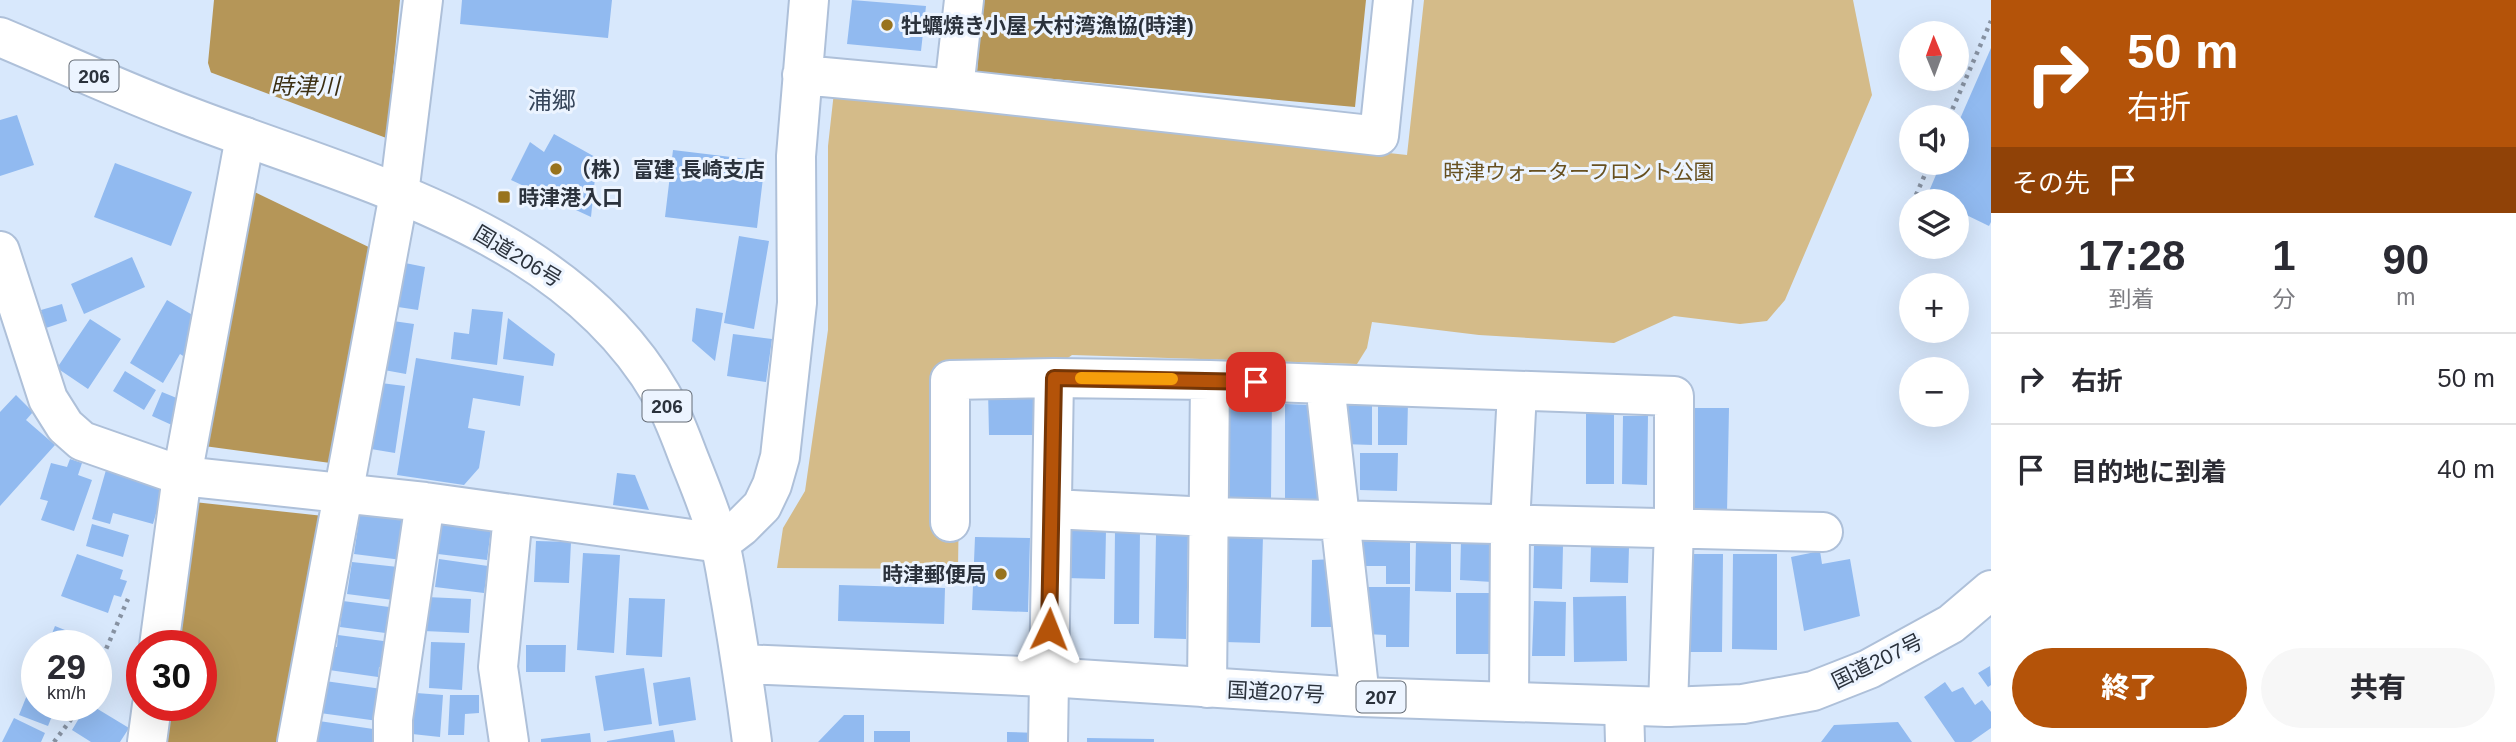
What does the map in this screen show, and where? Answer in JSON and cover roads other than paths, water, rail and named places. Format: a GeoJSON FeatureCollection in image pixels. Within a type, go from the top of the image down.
{"type":"FeatureCollection","features":[{"type":"Feature","properties":{"kind":"main road"},"geometry":{"type":"LineString","coordinates":[[297,742],[399,194],[424,0]]}},
{"type":"Feature","properties":{"kind":"main road"},"geometry":{"type":"LineString","coordinates":[[0,251],[48,399],[65,426],[82,441],[182,476],[425,502],[720,543],[762,506],[772,485],[780,457],[797,303],[796,156],[809,0]]}},
{"type":"Feature","properties":{"kind":"main road"},"geometry":{"type":"LineString","coordinates":[[954,89],[964,0]]}},
{"type":"Feature","properties":{"kind":"main road"},"geometry":{"type":"LineString","coordinates":[[802,75],[1379,136],[1393,0]]}},
{"type":"Feature","properties":{"kind":"main road","name":"国道206号"},"geometry":{"type":"LineString","coordinates":[[0,37],[187,116],[399,194],[475,230],[553,275],[594,309],[621,337],[661,393],[708,505],[720,543],[742,664],[752,742]]}},
{"type":"Feature","properties":{"kind":"main road"},"geometry":{"type":"LineString","coordinates":[[161,630],[182,476],[246,137]]}},
{"type":"Feature","properties":{"kind":"main road"},"geometry":{"type":"LineString","coordinates":[[1048,742],[1054,378]]}},
{"type":"Feature","properties":{"kind":"main road"},"geometry":{"type":"LineString","coordinates":[[950,522],[950,380],[1210,380],[1674,396],[1674,528],[1668,707]]}},
{"type":"Feature","properties":{"kind":"main road"},"geometry":{"type":"LineString","coordinates":[[1207,688],[1210,380]]}},
{"type":"Feature","properties":{"kind":"main road"},"geometry":{"type":"LineString","coordinates":[[1325,384],[1360,697]]}},
{"type":"Feature","properties":{"kind":"main road"},"geometry":{"type":"LineString","coordinates":[[1509,702],[1510,524],[1517,392]]}},
{"type":"Feature","properties":{"kind":"main road"},"geometry":{"type":"LineString","coordinates":[[393,742],[393,719],[425,502]]}},
{"type":"Feature","properties":{"kind":"main road"},"geometry":{"type":"LineString","coordinates":[[1053,509],[1209,517],[1823,532]]}},
{"type":"Feature","properties":{"kind":"main road"},"geometry":{"type":"LineString","coordinates":[[509,742],[499,667],[513,515]]}},
{"type":"Feature","properties":{"kind":"main road","name":"国道207号"},"geometry":{"type":"LineString","coordinates":[[742,664],[1047,677],[1360,697],[1509,702],[1624,724],[1668,707],[1743,704],[1813,691],[1869,669],[1951,624],[1991,590]]}},
{"type":"Feature","properties":{"kind":"main road"},"geometry":{"type":"LineString","coordinates":[[147,742],[150,721]]}},
{"type":"Feature","properties":{"kind":"water","name":"時津川"},"geometry":{"type":"Polygon","coordinates":[[[214,0],[400,0],[375,258],[284,742],[160,742],[163,721],[217,721],[217,630],[177,630],[252,206],[208,63],[214,0]]]}},
{"type":"Feature","properties":{"kind":"water"},"geometry":{"type":"Polygon","coordinates":[[[983,0],[1366,0],[1355,107],[977,72],[983,0]]]}},
{"type":"Feature","properties":{"kind":"place","name":"牡蠣焼き小屋 大村湾漁協(時津)"},"geometry":{"type":"Point","coordinates":[887,25]}},
{"type":"Feature","properties":{"kind":"place","name":"（株）富建 長崎支店"},"geometry":{"type":"Point","coordinates":[556,169]}},
{"type":"Feature","properties":{"kind":"place","name":"時津港入口"},"geometry":{"type":"Point","coordinates":[504,197]}},
{"type":"Feature","properties":{"kind":"place","name":"時津郵便局"},"geometry":{"type":"Point","coordinates":[1001,574]}},
{"type":"Feature","properties":{"kind":"district","name":"浦郷"},"geometry":{"type":"Point","coordinates":[552,100]}},
{"type":"Feature","properties":{"kind":"park label","name":"時津ウォーターフロント公園"},"geometry":{"type":"Point","coordinates":[1579,171]}}]}
